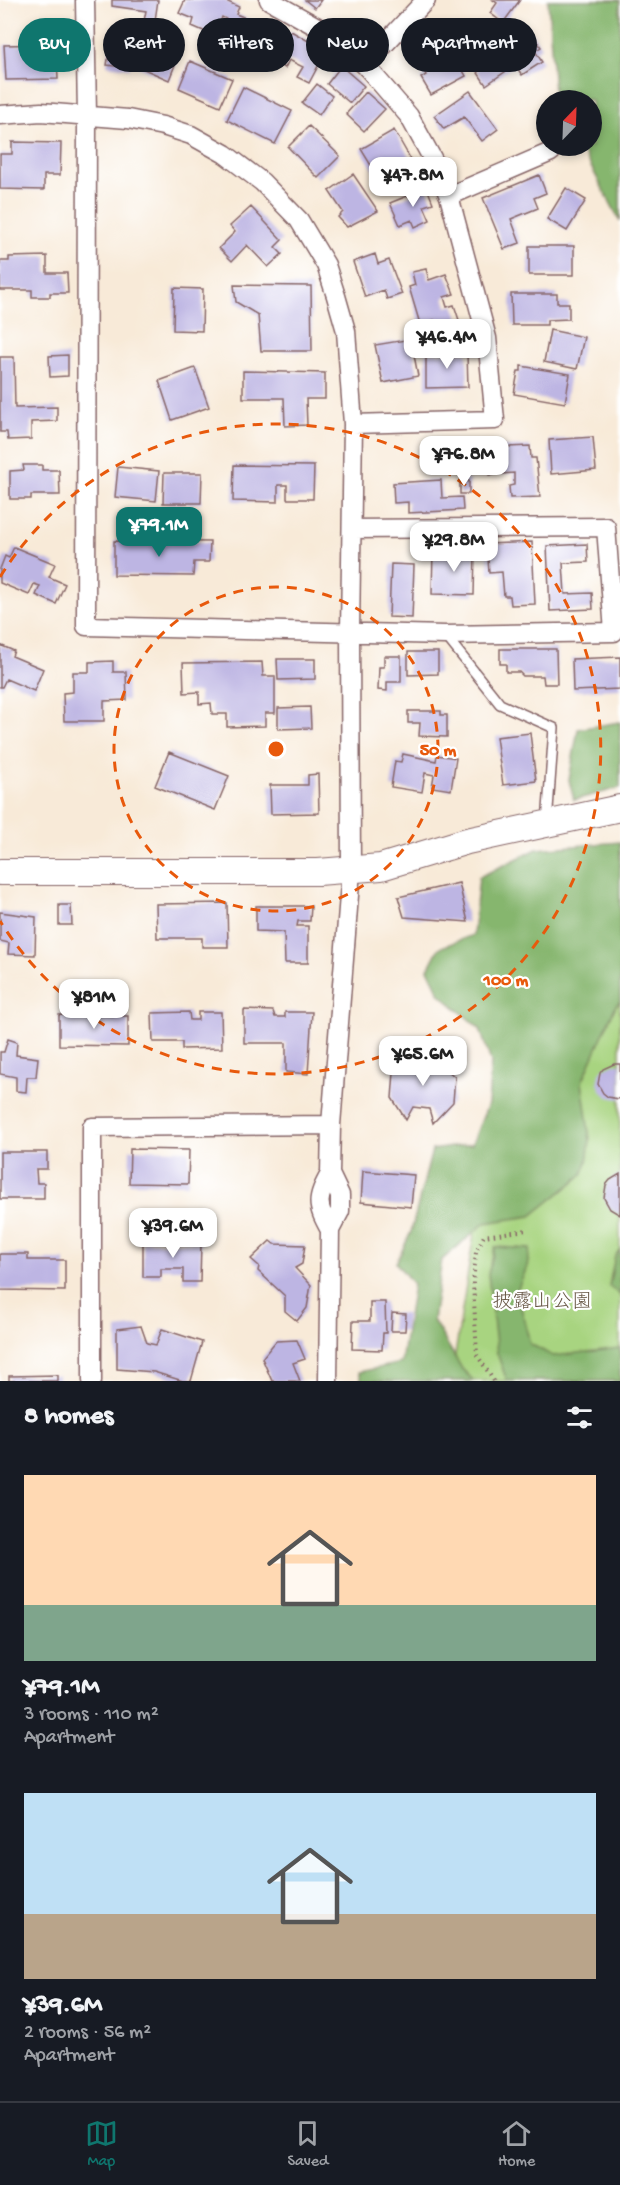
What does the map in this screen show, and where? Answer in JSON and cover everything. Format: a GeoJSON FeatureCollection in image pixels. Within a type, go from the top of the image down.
{"type":"FeatureCollection","features":[{"type":"Feature","properties":{"kind":"street"},"geometry":{"type":"LineString","coordinates":[[85,0],[87,115],[86,626],[444,635],[615,632],[606,527],[352,529]]}},
{"type":"Feature","properties":{"kind":"street"},"geometry":{"type":"LineString","coordinates":[[269,0],[306,21]]}},
{"type":"Feature","properties":{"kind":"street"},"geometry":{"type":"LineString","coordinates":[[389,39],[426,0]]}},
{"type":"Feature","properties":{"kind":"street"},"geometry":{"type":"LineString","coordinates":[[353,424],[495,420],[487,338],[449,196],[409,116],[372,72]]}},
{"type":"Feature","properties":{"kind":"street"},"geometry":{"type":"LineString","coordinates":[[0,115],[40,112],[128,119],[163,126],[190,135],[225,154],[262,182],[299,220],[326,265],[346,331],[353,424],[350,632],[351,870],[331,1125],[330,1174],[320,1193],[319,1210],[330,1230],[328,1381]]}},
{"type":"Feature","properties":{"kind":"street"},"geometry":{"type":"LineString","coordinates":[[449,196],[542,156]]}},
{"type":"Feature","properties":{"kind":"street"},"geometry":{"type":"LineString","coordinates":[[0,872],[318,872],[381,867],[467,841],[620,808]]}},
{"type":"Feature","properties":{"kind":"street"},"geometry":{"type":"LineString","coordinates":[[92,1381],[92,1127],[331,1125]]}},
{"type":"Feature","properties":{"kind":"lane"},"geometry":{"type":"LineString","coordinates":[[444,635],[500,704],[554,728],[547,824]]}},
{"type":"Feature","properties":{"kind":"path"},"geometry":{"type":"LineString","coordinates":[[494,1381],[477,1355],[473,1283],[476,1252],[484,1236],[527,1230]]}},
{"type":"Feature","properties":{"kind":"green space"},"geometry":{"type":"Polygon","coordinates":[[[548,0],[620,0],[620,221],[585,156],[602,156],[602,90],[554,90],[548,0]]]}},
{"type":"Feature","properties":{"kind":"green space"},"geometry":{"type":"Polygon","coordinates":[[[620,722],[620,788],[574,800],[569,780],[578,729],[620,722]]]}},
{"type":"Feature","properties":{"kind":"green space"},"geometry":{"type":"Polygon","coordinates":[[[620,842],[620,1002],[616,1005],[582,1082],[590,1140],[587,1162],[582,1175],[531,1216],[485,1223],[442,1260],[433,1320],[462,1369],[474,1381],[362,1381],[359,1372],[401,1363],[413,1284],[396,1263],[411,1232],[432,1150],[472,1144],[488,1104],[491,1062],[480,1029],[440,994],[428,969],[439,948],[473,935],[479,877],[537,849],[620,842]]]}},
{"type":"Feature","properties":{"kind":"green space","name":"披露山公園"},"geometry":{"type":"Polygon","coordinates":[[[620,930],[620,1381],[451,1381],[486,1156],[620,930]]]}},
{"type":"Feature","properties":{"kind":"green space"},"geometry":{"type":"Polygon","coordinates":[[[495,1247],[530,1249],[527,1267],[517,1291],[530,1344],[553,1356],[620,1348],[620,1381],[507,1381],[497,1353],[488,1274],[495,1247]]]}},
{"type":"Feature","properties":{"kind":"green space"},"geometry":{"type":"Polygon","coordinates":[[[620,1249],[620,1295],[609,1286],[615,1256],[620,1249]]]}},
{"type":"Feature","properties":{"kind":"building"},"geometry":{"type":"Polygon","coordinates":[[[112,0],[158,0],[155,18],[145,18],[146,11],[112,6],[112,0]]]}},
{"type":"Feature","properties":{"kind":"building"},"geometry":{"type":"Polygon","coordinates":[[[185,0],[224,0],[239,7],[236,14],[246,18],[197,18],[197,28],[192,26],[194,19],[179,13],[185,0]]]}},
{"type":"Feature","properties":{"kind":"building"},"geometry":{"type":"Polygon","coordinates":[[[305,0],[321,0],[315,8],[305,0]]]}},
{"type":"Feature","properties":{"kind":"building"},"geometry":{"type":"Polygon","coordinates":[[[493,0],[520,0],[507,18],[496,18],[490,13],[497,3],[493,0]]]}},
{"type":"Feature","properties":{"kind":"building"},"geometry":{"type":"Polygon","coordinates":[[[294,33],[306,40],[306,72],[315,72],[309,83],[297,77],[303,67],[294,62],[294,33]]]}},
{"type":"Feature","properties":{"kind":"building"},"geometry":{"type":"Polygon","coordinates":[[[4,45],[18,45],[18,72],[58,72],[58,79],[6,80],[4,45]]]}},
{"type":"Feature","properties":{"kind":"building"},"geometry":{"type":"Polygon","coordinates":[[[537,54],[542,62],[537,65],[537,54]]]}},
{"type":"Feature","properties":{"kind":"building"},"geometry":{"type":"Polygon","coordinates":[[[190,61],[197,64],[197,72],[216,72],[232,79],[220,106],[179,88],[190,61]]]}},
{"type":"Feature","properties":{"kind":"building"},"geometry":{"type":"Polygon","coordinates":[[[151,72],[172,72],[169,80],[151,72]]]}},
{"type":"Feature","properties":{"kind":"building"},"geometry":{"type":"Polygon","coordinates":[[[336,72],[348,72],[364,86],[350,103],[327,84],[336,72]]]}},
{"type":"Feature","properties":{"kind":"building"},"geometry":{"type":"Polygon","coordinates":[[[424,72],[464,72],[466,76],[431,95],[421,78],[426,75],[424,72]]]}},
{"type":"Feature","properties":{"kind":"building"},"geometry":{"type":"Polygon","coordinates":[[[477,72],[505,72],[486,85],[477,72]]]}},
{"type":"Feature","properties":{"kind":"building"},"geometry":{"type":"Polygon","coordinates":[[[317,84],[332,96],[319,115],[302,103],[317,84]]]}},
{"type":"Feature","properties":{"kind":"building"},"geometry":{"type":"Polygon","coordinates":[[[243,87],[292,111],[275,144],[227,120],[243,87]]]}},
{"type":"Feature","properties":{"kind":"building"},"geometry":{"type":"Polygon","coordinates":[[[470,91],[498,129],[482,141],[464,117],[444,129],[434,116],[470,91]]]}},
{"type":"Feature","properties":{"kind":"building"},"geometry":{"type":"Polygon","coordinates":[[[366,92],[385,109],[364,131],[346,114],[366,92]]]}},
{"type":"Feature","properties":{"kind":"building"},"geometry":{"type":"Polygon","coordinates":[[[309,126],[340,156],[318,178],[288,147],[309,126]]]}},
{"type":"Feature","properties":{"kind":"building"},"geometry":{"type":"Polygon","coordinates":[[[394,130],[419,174],[395,188],[384,167],[375,172],[361,149],[394,130]]]}},
{"type":"Feature","properties":{"kind":"building"},"geometry":{"type":"Polygon","coordinates":[[[12,142],[61,143],[60,175],[44,175],[44,190],[0,189],[0,154],[12,154],[12,142]]]}},
{"type":"Feature","properties":{"kind":"building"},"geometry":{"type":"Polygon","coordinates":[[[353,174],[378,211],[347,227],[338,217],[343,212],[329,191],[353,174]]]}},
{"type":"Feature","properties":{"kind":"building"},"geometry":{"type":"Polygon","coordinates":[[[539,175],[546,193],[534,198],[538,208],[511,219],[520,243],[504,249],[483,198],[539,175]]]}},
{"type":"Feature","properties":{"kind":"building"},"geometry":{"type":"Polygon","coordinates":[[[427,188],[433,203],[424,206],[430,220],[415,227],[412,220],[400,225],[390,203],[427,188]]]}},
{"type":"Feature","properties":{"kind":"building"},"geometry":{"type":"Polygon","coordinates":[[[566,188],[586,200],[567,231],[547,219],[566,188]]]}},
{"type":"Feature","properties":{"kind":"building"},"geometry":{"type":"Polygon","coordinates":[[[251,207],[282,240],[275,247],[282,254],[268,267],[247,245],[232,261],[219,248],[235,232],[230,226],[251,207]]]}},
{"type":"Feature","properties":{"kind":"building"},"geometry":{"type":"Polygon","coordinates":[[[529,246],[574,246],[574,275],[529,275],[529,246]]]}},
{"type":"Feature","properties":{"kind":"building"},"geometry":{"type":"Polygon","coordinates":[[[375,254],[378,264],[389,260],[402,294],[387,299],[384,290],[365,297],[353,262],[375,254]]]}},
{"type":"Feature","properties":{"kind":"building"},"geometry":{"type":"Polygon","coordinates":[[[47,256],[47,273],[67,273],[68,293],[50,293],[50,297],[32,297],[32,290],[0,290],[0,261],[9,261],[9,257],[47,256]]]}},
{"type":"Feature","properties":{"kind":"building"},"geometry":{"type":"Polygon","coordinates":[[[426,269],[429,280],[446,274],[454,294],[444,297],[447,307],[454,305],[460,323],[437,331],[434,320],[420,324],[409,287],[415,285],[412,272],[426,269]]]}},
{"type":"Feature","properties":{"kind":"building"},"geometry":{"type":"Polygon","coordinates":[[[234,285],[311,286],[312,351],[261,351],[258,315],[236,302],[234,285]]]}},
{"type":"Feature","properties":{"kind":"building"},"geometry":{"type":"Polygon","coordinates":[[[174,288],[203,289],[202,331],[173,330],[174,288]]]}},
{"type":"Feature","properties":{"kind":"building"},"geometry":{"type":"Polygon","coordinates":[[[511,294],[557,294],[557,303],[569,303],[569,319],[547,320],[547,325],[512,325],[511,294]]]}},
{"type":"Feature","properties":{"kind":"building"},"geometry":{"type":"Polygon","coordinates":[[[550,330],[584,337],[577,369],[544,362],[550,330]]]}},
{"type":"Feature","properties":{"kind":"building"},"geometry":{"type":"Polygon","coordinates":[[[411,339],[418,376],[383,383],[375,345],[411,339]]]}},
{"type":"Feature","properties":{"kind":"building"},"geometry":{"type":"Polygon","coordinates":[[[426,353],[467,353],[468,387],[426,388],[426,353]]]}},
{"type":"Feature","properties":{"kind":"building"},"geometry":{"type":"Polygon","coordinates":[[[68,355],[68,376],[50,377],[49,356],[68,355]]]}},
{"type":"Feature","properties":{"kind":"building"},"geometry":{"type":"Polygon","coordinates":[[[0,357],[14,357],[15,408],[57,407],[57,421],[31,422],[31,439],[8,440],[7,432],[0,432],[0,357]]]}},
{"type":"Feature","properties":{"kind":"building"},"geometry":{"type":"Polygon","coordinates":[[[521,366],[570,374],[565,403],[514,394],[521,366]]]}},
{"type":"Feature","properties":{"kind":"building"},"geometry":{"type":"Polygon","coordinates":[[[195,368],[209,407],[172,420],[159,381],[195,368]]]}},
{"type":"Feature","properties":{"kind":"building"},"geometry":{"type":"Polygon","coordinates":[[[243,371],[325,373],[325,399],[306,399],[307,425],[285,426],[284,398],[243,398],[243,371]]]}},
{"type":"Feature","properties":{"kind":"building"},"geometry":{"type":"Polygon","coordinates":[[[593,437],[596,470],[551,474],[549,440],[593,437]]]}},
{"type":"Feature","properties":{"kind":"building"},"geometry":{"type":"Polygon","coordinates":[[[530,446],[531,458],[536,458],[540,497],[510,498],[509,486],[514,485],[514,473],[489,475],[487,448],[530,446]]]}},
{"type":"Feature","properties":{"kind":"building"},"geometry":{"type":"Polygon","coordinates":[[[23,465],[42,465],[42,470],[59,470],[60,495],[31,495],[31,499],[10,499],[10,471],[24,470],[23,465]]]}},
{"type":"Feature","properties":{"kind":"building"},"geometry":{"type":"Polygon","coordinates":[[[234,465],[314,466],[313,499],[287,499],[287,485],[278,485],[278,502],[233,501],[234,465]]]}},
{"type":"Feature","properties":{"kind":"building"},"geometry":{"type":"Polygon","coordinates":[[[118,467],[159,471],[156,501],[115,497],[118,467]]]}},
{"type":"Feature","properties":{"kind":"building"},"geometry":{"type":"Polygon","coordinates":[[[164,473],[202,473],[201,503],[163,503],[164,473]]]}},
{"type":"Feature","properties":{"kind":"building"},"geometry":{"type":"Polygon","coordinates":[[[441,480],[442,498],[462,497],[463,510],[408,513],[408,502],[394,503],[393,483],[441,480]]]}},
{"type":"Feature","properties":{"kind":"building"},"geometry":{"type":"Polygon","coordinates":[[[460,480],[469,480],[469,494],[460,494],[460,480]]]}},
{"type":"Feature","properties":{"kind":"building"},"geometry":{"type":"Polygon","coordinates":[[[114,541],[210,542],[209,562],[194,562],[193,576],[114,575],[114,541]]]}},
{"type":"Feature","properties":{"kind":"building"},"geometry":{"type":"Polygon","coordinates":[[[532,542],[535,604],[511,605],[510,596],[504,596],[502,572],[489,573],[487,544],[532,542]]]}},
{"type":"Feature","properties":{"kind":"building"},"geometry":{"type":"Polygon","coordinates":[[[587,544],[588,562],[563,563],[565,594],[592,593],[593,609],[550,611],[547,546],[587,544]]]}},
{"type":"Feature","properties":{"kind":"building"},"geometry":{"type":"Polygon","coordinates":[[[14,547],[55,564],[49,577],[65,584],[56,604],[36,595],[40,586],[34,584],[29,595],[0,583],[0,569],[5,556],[9,558],[14,547]]]}},
{"type":"Feature","properties":{"kind":"building"},"geometry":{"type":"Polygon","coordinates":[[[433,551],[475,552],[474,595],[432,594],[433,551]]]}},
{"type":"Feature","properties":{"kind":"building"},"geometry":{"type":"Polygon","coordinates":[[[391,564],[414,565],[412,618],[389,617],[391,564]]]}},
{"type":"Feature","properties":{"kind":"building"},"geometry":{"type":"Polygon","coordinates":[[[0,645],[14,651],[12,656],[43,669],[34,691],[6,679],[0,687],[0,645]]]}},
{"type":"Feature","properties":{"kind":"building"},"geometry":{"type":"Polygon","coordinates":[[[500,649],[556,649],[557,684],[544,684],[543,676],[523,676],[519,672],[506,672],[506,664],[500,664],[500,649]]]}},
{"type":"Feature","properties":{"kind":"building"},"geometry":{"type":"Polygon","coordinates":[[[408,652],[438,652],[438,674],[408,675],[408,652]]]}},
{"type":"Feature","properties":{"kind":"building"},"geometry":{"type":"Polygon","coordinates":[[[384,656],[401,656],[401,682],[387,682],[387,691],[378,690],[379,667],[384,667],[384,656]]]}},
{"type":"Feature","properties":{"kind":"building"},"geometry":{"type":"Polygon","coordinates":[[[620,657],[620,689],[573,691],[572,659],[620,657]]]}},
{"type":"Feature","properties":{"kind":"building"},"geometry":{"type":"Polygon","coordinates":[[[277,659],[315,659],[315,679],[278,680],[277,659]]]}},
{"type":"Feature","properties":{"kind":"building"},"geometry":{"type":"Polygon","coordinates":[[[113,661],[113,672],[126,672],[127,700],[104,701],[104,721],[64,721],[63,693],[73,692],[73,672],[89,672],[89,662],[113,661]]]}},
{"type":"Feature","properties":{"kind":"building"},"geometry":{"type":"Polygon","coordinates":[[[262,662],[263,676],[275,676],[275,713],[265,713],[265,726],[227,727],[227,714],[212,714],[211,703],[199,704],[199,692],[184,693],[183,663],[262,662]]]}},
{"type":"Feature","properties":{"kind":"building"},"geometry":{"type":"Polygon","coordinates":[[[310,707],[311,728],[278,729],[278,708],[310,707]]]}},
{"type":"Feature","properties":{"kind":"building"},"geometry":{"type":"Polygon","coordinates":[[[408,711],[441,711],[441,715],[447,715],[447,737],[419,736],[420,723],[408,723],[408,711]]]}},
{"type":"Feature","properties":{"kind":"building"},"geometry":{"type":"Polygon","coordinates":[[[530,733],[536,781],[503,785],[496,737],[530,733]]]}},
{"type":"Feature","properties":{"kind":"building"},"geometry":{"type":"Polygon","coordinates":[[[169,752],[229,776],[215,810],[155,786],[169,752]]]}},
{"type":"Feature","properties":{"kind":"building"},"geometry":{"type":"Polygon","coordinates":[[[403,754],[436,761],[437,755],[456,758],[451,790],[432,787],[434,775],[425,773],[422,792],[391,787],[395,761],[401,762],[403,754]]]}},
{"type":"Feature","properties":{"kind":"building"},"geometry":{"type":"Polygon","coordinates":[[[318,774],[319,813],[271,814],[270,785],[308,785],[308,775],[318,774]]]}},
{"type":"Feature","properties":{"kind":"building"},"geometry":{"type":"Polygon","coordinates":[[[459,883],[468,922],[404,917],[398,897],[459,883]]]}},
{"type":"Feature","properties":{"kind":"building"},"geometry":{"type":"Polygon","coordinates":[[[227,903],[228,947],[202,947],[202,938],[157,938],[156,904],[227,903]]]}},
{"type":"Feature","properties":{"kind":"building"},"geometry":{"type":"Polygon","coordinates":[[[59,905],[71,905],[72,925],[59,925],[59,905]]]}},
{"type":"Feature","properties":{"kind":"building"},"geometry":{"type":"Polygon","coordinates":[[[256,906],[311,906],[310,921],[298,921],[297,926],[308,926],[308,963],[285,963],[284,932],[256,931],[256,906]]]}},
{"type":"Feature","properties":{"kind":"building"},"geometry":{"type":"Polygon","coordinates":[[[0,912],[36,917],[35,955],[8,954],[9,943],[0,941],[0,912]]]}},
{"type":"Feature","properties":{"kind":"building"},"geometry":{"type":"Polygon","coordinates":[[[244,1010],[273,1011],[275,1017],[285,1017],[285,1012],[312,1012],[308,1074],[286,1072],[286,1043],[244,1043],[244,1010]]]}},
{"type":"Feature","properties":{"kind":"building"},"geometry":{"type":"Polygon","coordinates":[[[189,1012],[190,1020],[198,1020],[198,1012],[221,1012],[222,1048],[182,1049],[182,1042],[153,1042],[152,1013],[189,1012]]]}},
{"type":"Feature","properties":{"kind":"building"},"geometry":{"type":"Polygon","coordinates":[[[59,1015],[128,1016],[128,1046],[59,1045],[59,1015]]]}},
{"type":"Feature","properties":{"kind":"building"},"geometry":{"type":"Polygon","coordinates":[[[8,1039],[17,1042],[16,1055],[38,1058],[36,1077],[27,1077],[26,1092],[16,1091],[16,1077],[0,1074],[0,1052],[4,1052],[8,1039]]]}},
{"type":"Feature","properties":{"kind":"building"},"geometry":{"type":"Polygon","coordinates":[[[412,1058],[436,1060],[455,1077],[453,1102],[433,1123],[429,1109],[413,1107],[406,1120],[392,1098],[394,1072],[412,1058]]]}},
{"type":"Feature","properties":{"kind":"building"},"geometry":{"type":"Polygon","coordinates":[[[620,1064],[620,1098],[618,1099],[608,1097],[598,1084],[603,1069],[620,1064]]]}},
{"type":"Feature","properties":{"kind":"building"},"geometry":{"type":"Polygon","coordinates":[[[130,1149],[189,1150],[188,1184],[129,1183],[130,1149]]]}},
{"type":"Feature","properties":{"kind":"building"},"geometry":{"type":"Polygon","coordinates":[[[0,1152],[47,1152],[47,1169],[36,1169],[37,1183],[44,1183],[44,1199],[0,1199],[0,1152]]]}},
{"type":"Feature","properties":{"kind":"building"},"geometry":{"type":"Polygon","coordinates":[[[363,1171],[414,1175],[411,1207],[361,1202],[363,1171]]]}},
{"type":"Feature","properties":{"kind":"building"},"geometry":{"type":"Polygon","coordinates":[[[620,1174],[620,1215],[610,1209],[604,1198],[606,1185],[620,1174]]]}},
{"type":"Feature","properties":{"kind":"building"},"geometry":{"type":"Polygon","coordinates":[[[270,1241],[274,1244],[305,1245],[302,1264],[295,1268],[311,1285],[307,1308],[297,1321],[285,1311],[285,1296],[258,1271],[259,1266],[251,1259],[270,1241]]]}},
{"type":"Feature","properties":{"kind":"building"},"geometry":{"type":"Polygon","coordinates":[[[143,1242],[201,1243],[200,1282],[183,1282],[183,1269],[161,1269],[161,1277],[143,1277],[143,1242]]]}},
{"type":"Feature","properties":{"kind":"building"},"geometry":{"type":"Polygon","coordinates":[[[0,1254],[28,1254],[28,1260],[65,1260],[65,1291],[0,1290],[0,1254]]]}},
{"type":"Feature","properties":{"kind":"building"},"geometry":{"type":"Polygon","coordinates":[[[370,1302],[385,1302],[386,1333],[383,1333],[382,1350],[352,1349],[353,1321],[370,1321],[370,1302]]]}},
{"type":"Feature","properties":{"kind":"building"},"geometry":{"type":"Polygon","coordinates":[[[392,1313],[406,1314],[405,1331],[391,1331],[392,1313]]]}},
{"type":"Feature","properties":{"kind":"building"},"geometry":{"type":"Polygon","coordinates":[[[141,1326],[147,1343],[156,1345],[162,1329],[202,1342],[191,1381],[183,1381],[154,1372],[117,1369],[117,1329],[141,1326]]]}},
{"type":"Feature","properties":{"kind":"building"},"geometry":{"type":"Polygon","coordinates":[[[297,1340],[305,1359],[293,1363],[300,1381],[272,1381],[262,1358],[276,1341],[297,1340]]]}},
{"type":"Feature","properties":{"kind":"building"},"geometry":{"type":"Polygon","coordinates":[[[58,1375],[58,1381],[9,1381],[9,1376],[58,1375]]]}}]}
